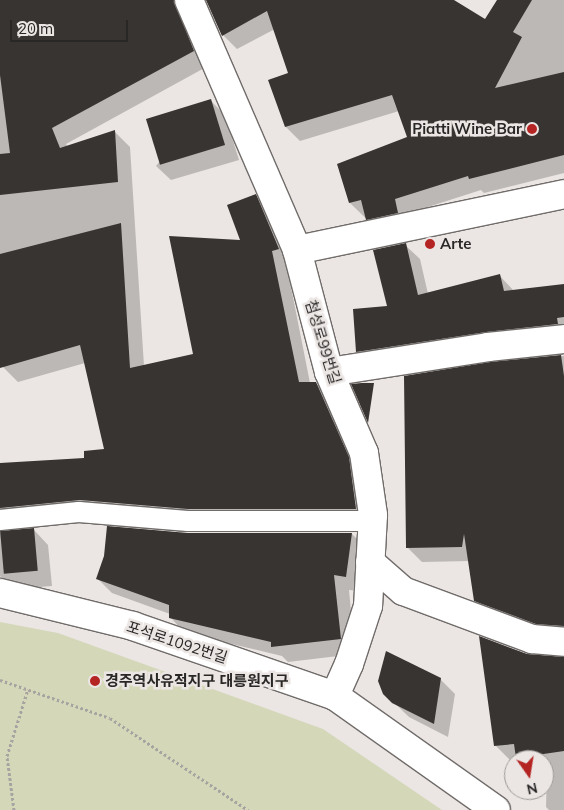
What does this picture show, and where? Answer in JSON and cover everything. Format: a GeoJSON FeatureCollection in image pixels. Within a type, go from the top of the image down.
{"type":"FeatureCollection","features":[{"type":"Feature","properties":{"kind":"street","name":"첨성로99번길"},"geometry":{"type":"LineString","coordinates":[[189,0],[296,250],[329,372],[364,453],[373,521],[368,606],[349,664],[335,696]]}},
{"type":"Feature","properties":{"kind":"street"},"geometry":{"type":"LineString","coordinates":[[296,250],[564,194]]}},
{"type":"Feature","properties":{"kind":"street"},"geometry":{"type":"LineString","coordinates":[[329,372],[488,346],[564,339]]}},
{"type":"Feature","properties":{"kind":"street"},"geometry":{"type":"LineString","coordinates":[[370,562],[403,591],[532,639],[564,642]]}},
{"type":"Feature","properties":{"kind":"street","name":"포석로1092번길"},"geometry":{"type":"LineString","coordinates":[[0,593],[133,626],[335,696],[496,810]]}},
{"type":"Feature","properties":{"kind":"lane"},"geometry":{"type":"LineString","coordinates":[[0,520],[78,512],[188,521],[373,521]]}},
{"type":"Feature","properties":{"kind":"path"},"geometry":{"type":"LineString","coordinates":[[0,680],[110,718],[248,810]]}},
{"type":"Feature","properties":{"kind":"path"},"geometry":{"type":"LineString","coordinates":[[14,810],[7,756],[28,689]]}},
{"type":"Feature","properties":{"kind":"green space","name":"경주역사유적지구 대릉원지구"},"geometry":{"type":"Polygon","coordinates":[[[0,622],[58,633],[323,729],[442,810],[0,810],[0,622]]]}},
{"type":"Feature","properties":{"kind":"building"},"geometry":{"type":"Polygon","coordinates":[[[0,0],[174,0],[194,51],[52,128],[60,148],[115,130],[118,182],[0,195],[0,154],[10,153],[0,75],[0,0]]]}},
{"type":"Feature","properties":{"kind":"building"},"geometry":{"type":"Polygon","coordinates":[[[206,0],[454,0],[485,19],[497,0],[532,0],[513,32],[522,37],[495,88],[564,72],[564,155],[469,179],[468,176],[395,199],[398,213],[366,220],[361,200],[349,203],[337,164],[407,137],[392,95],[285,127],[268,80],[288,73],[267,11],[222,36],[206,0]]]}},
{"type":"Feature","properties":{"kind":"building"},"geometry":{"type":"Polygon","coordinates":[[[211,99],[225,145],[160,165],[146,119],[211,99]]]}},
{"type":"Feature","properties":{"kind":"building"},"geometry":{"type":"Polygon","coordinates":[[[256,194],[279,249],[272,251],[299,382],[316,382],[349,457],[356,509],[188,509],[80,500],[0,508],[0,463],[84,458],[84,451],[104,449],[80,345],[0,368],[0,254],[121,223],[130,368],[193,354],[169,236],[240,240],[227,205],[256,194]]]}},
{"type":"Feature","properties":{"kind":"building"},"geometry":{"type":"Polygon","coordinates":[[[406,243],[418,295],[500,274],[504,291],[564,284],[564,317],[557,318],[558,324],[486,332],[356,352],[353,309],[387,306],[373,250],[406,243]]]}},
{"type":"Feature","properties":{"kind":"building"},"geometry":{"type":"Polygon","coordinates":[[[561,355],[564,376],[564,626],[536,624],[474,601],[464,534],[462,547],[406,548],[404,376],[490,362],[561,355]]]}},
{"type":"Feature","properties":{"kind":"building"},"geometry":{"type":"Polygon","coordinates":[[[374,383],[368,423],[351,384],[374,383]]]}},
{"type":"Feature","properties":{"kind":"building"},"geometry":{"type":"Polygon","coordinates":[[[107,526],[188,533],[352,533],[346,577],[334,575],[341,639],[271,647],[271,642],[169,618],[169,605],[96,579],[104,556],[107,526]]]}},
{"type":"Feature","properties":{"kind":"building"},"geometry":{"type":"Polygon","coordinates":[[[34,528],[38,571],[4,574],[0,531],[34,528]]]}},
{"type":"Feature","properties":{"kind":"building"},"geometry":{"type":"Polygon","coordinates":[[[479,636],[527,654],[564,657],[564,751],[554,752],[554,750],[515,750],[514,744],[494,746],[479,636]]]}},
{"type":"Feature","properties":{"kind":"building"},"geometry":{"type":"Polygon","coordinates":[[[386,651],[441,678],[434,724],[392,703],[383,694],[378,681],[386,651]]]}},
{"type":"Feature","properties":{"kind":"place","name":"Piatti Wine Bar"},"geometry":{"type":"Point","coordinates":[532,129]}},
{"type":"Feature","properties":{"kind":"place","name":"Arte"},"geometry":{"type":"Point","coordinates":[430,244]}},
{"type":"Feature","properties":{"kind":"place","name":"경주역사유적지구 대릉원지구"},"geometry":{"type":"Point","coordinates":[95,681]}}]}
